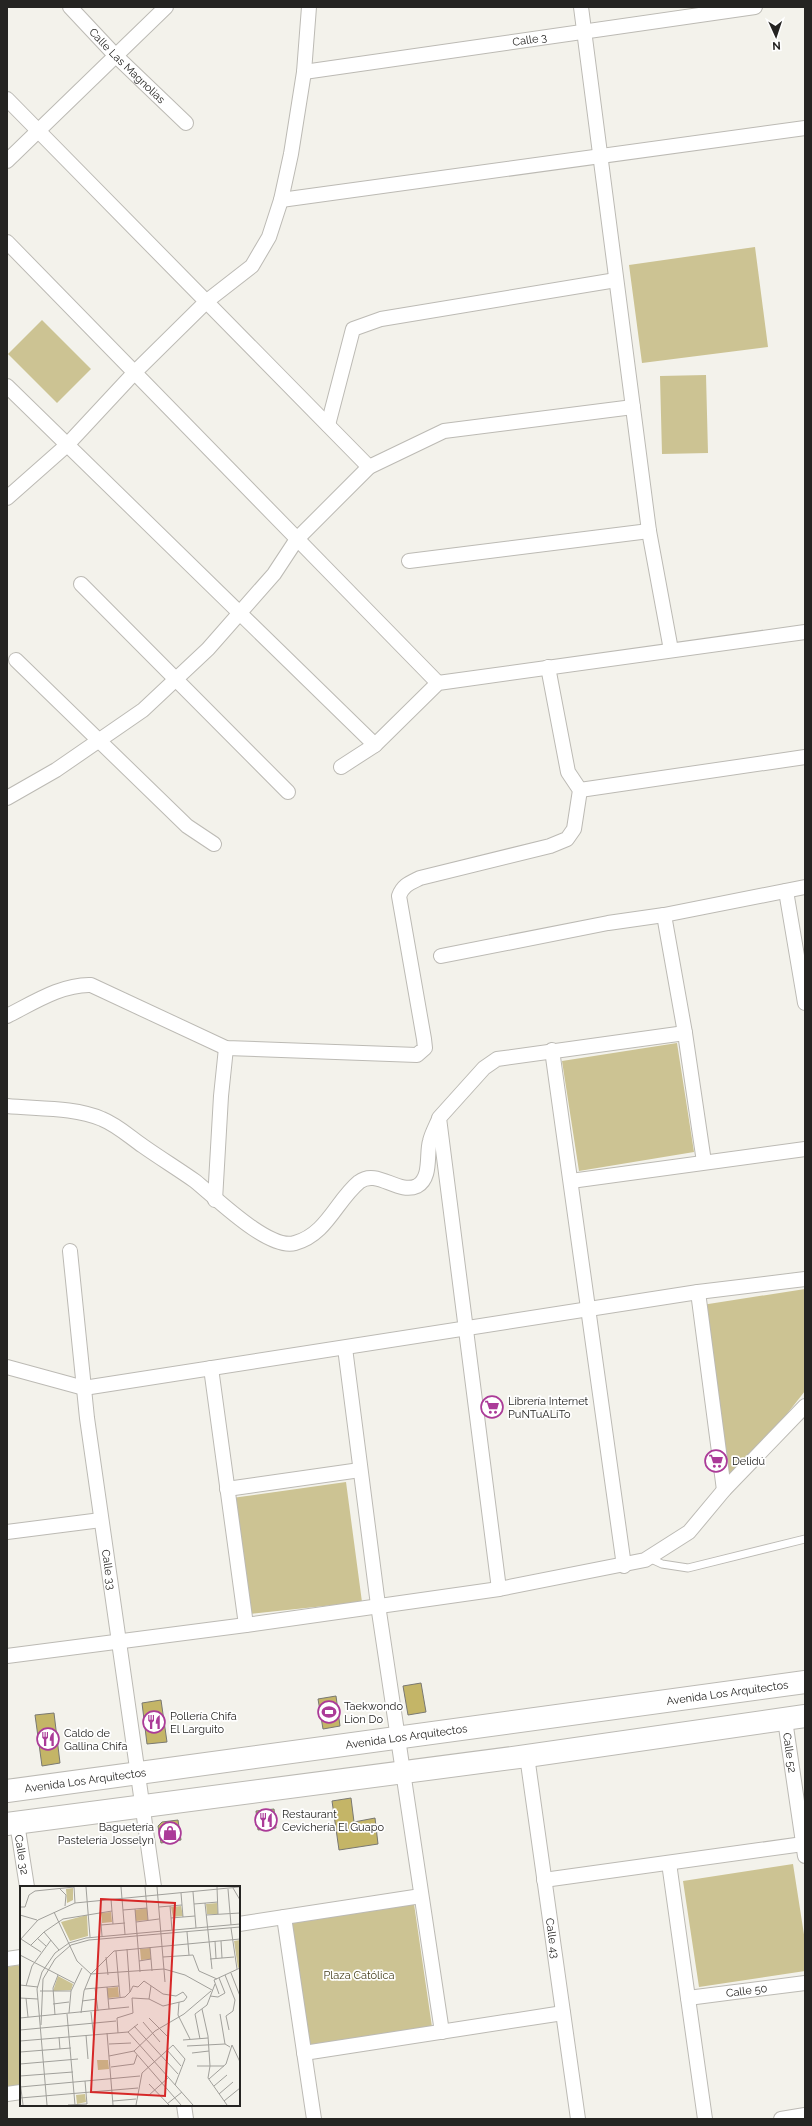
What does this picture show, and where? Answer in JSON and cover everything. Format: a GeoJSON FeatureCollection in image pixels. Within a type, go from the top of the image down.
{"type":"FeatureCollection","features":[{"type":"Feature","properties":{"kind":"main road","name":"Avenida Los Arquitectos"},"geometry":{"type":"LineString","coordinates":[[7,1791],[805,1682]]}},
{"type":"Feature","properties":{"kind":"main road"},"geometry":{"type":"LineString","coordinates":[[12,1824],[402,1773],[795,1718]]}},
{"type":"Feature","properties":{"kind":"street","name":"Calle Las Magnolias"},"geometry":{"type":"LineString","coordinates":[[70,7],[115,55],[186,123]]}},
{"type":"Feature","properties":{"kind":"street"},"geometry":{"type":"LineString","coordinates":[[7,161],[166,7]]}},
{"type":"Feature","properties":{"kind":"street"},"geometry":{"type":"LineString","coordinates":[[7,498],[67,445],[135,372],[206,300],[252,266],[269,237],[281,200],[291,154],[304,72],[309,7]]}},
{"type":"Feature","properties":{"kind":"street"},"geometry":{"type":"LineString","coordinates":[[581,7],[650,531],[671,650]]}},
{"type":"Feature","properties":{"kind":"street","name":"Calle 3"},"geometry":{"type":"LineString","coordinates":[[304,72],[584,30],[755,7]]}},
{"type":"Feature","properties":{"kind":"street"},"geometry":{"type":"LineString","coordinates":[[7,99],[369,467]]}},
{"type":"Feature","properties":{"kind":"street"},"geometry":{"type":"LineString","coordinates":[[281,200],[805,128]]}},
{"type":"Feature","properties":{"kind":"street"},"geometry":{"type":"LineString","coordinates":[[7,242],[438,683]]}},
{"type":"Feature","properties":{"kind":"street"},"geometry":{"type":"LineString","coordinates":[[328,425],[354,329],[381,318],[616,280]]}},
{"type":"Feature","properties":{"kind":"street"},"geometry":{"type":"LineString","coordinates":[[7,386],[375,745]]}},
{"type":"Feature","properties":{"kind":"street"},"geometry":{"type":"LineString","coordinates":[[7,798],[56,770],[98,741],[142,710],[176,679],[208,649],[274,574],[297,539],[369,467],[444,431],[633,407]]}},
{"type":"Feature","properties":{"kind":"street"},"geometry":{"type":"LineString","coordinates":[[408,561],[650,531]]}},
{"type":"Feature","properties":{"kind":"street"},"geometry":{"type":"LineString","coordinates":[[81,584],[288,792]]}},
{"type":"Feature","properties":{"kind":"street"},"geometry":{"type":"LineString","coordinates":[[341,767],[375,745],[438,683],[805,632]]}},
{"type":"Feature","properties":{"kind":"street"},"geometry":{"type":"LineString","coordinates":[[16,660],[187,826],[214,844]]}},
{"type":"Feature","properties":{"kind":"street"},"geometry":{"type":"LineString","coordinates":[[7,1016],[54,993],[78,984],[91,984],[226,1048],[417,1055],[424,1048],[424,1039],[399,896],[402,889],[408,883],[420,878],[550,846],[568,839],[574,829],[580,790],[568,772],[548,667]]}},
{"type":"Feature","properties":{"kind":"street"},"geometry":{"type":"LineString","coordinates":[[580,790],[805,758]]}},
{"type":"Feature","properties":{"kind":"street"},"geometry":{"type":"LineString","coordinates":[[441,956],[608,923],[664,915],[805,887]]}},
{"type":"Feature","properties":{"kind":"street"},"geometry":{"type":"LineString","coordinates":[[786,891],[805,1003]]}},
{"type":"Feature","properties":{"kind":"street"},"geometry":{"type":"LineString","coordinates":[[664,915],[685,1033],[704,1162]]}},
{"type":"Feature","properties":{"kind":"street"},"geometry":{"type":"LineString","coordinates":[[7,1106],[83,1113],[103,1120],[196,1182],[215,1200],[252,1227],[274,1241],[294,1244],[313,1235],[327,1221],[349,1190],[363,1179],[380,1179],[403,1187],[417,1186],[425,1178],[430,1142],[439,1118],[484,1068],[497,1059],[552,1050],[685,1033]]}},
{"type":"Feature","properties":{"kind":"street"},"geometry":{"type":"LineString","coordinates":[[215,1200],[220,1111],[226,1048]]}},
{"type":"Feature","properties":{"kind":"street"},"geometry":{"type":"LineString","coordinates":[[552,1050],[624,1566]]}},
{"type":"Feature","properties":{"kind":"street"},"geometry":{"type":"LineString","coordinates":[[439,1118],[499,1589]]}},
{"type":"Feature","properties":{"kind":"street"},"geometry":{"type":"LineString","coordinates":[[571,1181],[805,1149]]}},
{"type":"Feature","properties":{"kind":"street","name":"Calle 33"},"geometry":{"type":"LineString","coordinates":[[70,1251],[84,1388],[101,1520],[154,1886]]}},
{"type":"Feature","properties":{"kind":"street"},"geometry":{"type":"LineString","coordinates":[[7,1367],[84,1388],[698,1292],[805,1280]]}},
{"type":"Feature","properties":{"kind":"street"},"geometry":{"type":"LineString","coordinates":[[698,1292],[724,1490]]}},
{"type":"Feature","properties":{"kind":"street"},"geometry":{"type":"LineString","coordinates":[[345,1348],[378,1605],[442,2032]]}},
{"type":"Feature","properties":{"kind":"street"},"geometry":{"type":"LineString","coordinates":[[211,1368],[246,1625]]}},
{"type":"Feature","properties":{"kind":"street"},"geometry":{"type":"LineString","coordinates":[[7,1656],[246,1625],[378,1605],[499,1589],[624,1566],[649,1558],[689,1532],[724,1490],[805,1406]]}},
{"type":"Feature","properties":{"kind":"street"},"geometry":{"type":"LineString","coordinates":[[227,1489],[360,1470]]}},
{"type":"Feature","properties":{"kind":"street"},"geometry":{"type":"LineString","coordinates":[[7,1532],[101,1520]]}},
{"type":"Feature","properties":{"kind":"street","name":"Calle 52"},"geometry":{"type":"LineString","coordinates":[[795,1718],[804,1850]]}},
{"type":"Feature","properties":{"kind":"street","name":"Calle 43"},"geometry":{"type":"LineString","coordinates":[[527,1756],[578,2119]]}},
{"type":"Feature","properties":{"kind":"street","name":"Calle 32"},"geometry":{"type":"LineString","coordinates":[[12,1824],[27,1886]]}},
{"type":"Feature","properties":{"kind":"street"},"geometry":{"type":"LineString","coordinates":[[544,1880],[669,1863],[804,1850]]}},
{"type":"Feature","properties":{"kind":"street"},"geometry":{"type":"LineString","coordinates":[[669,1863],[705,2119]]}},
{"type":"Feature","properties":{"kind":"street"},"geometry":{"type":"LineString","coordinates":[[240,1924],[421,1896]]}},
{"type":"Feature","properties":{"kind":"street"},"geometry":{"type":"LineString","coordinates":[[284,1917],[314,2119]]}},
{"type":"Feature","properties":{"kind":"street"},"geometry":{"type":"LineString","coordinates":[[7,1959],[20,1957]]}},
{"type":"Feature","properties":{"kind":"street","name":"Calle 50"},"geometry":{"type":"LineString","coordinates":[[688,1998],[805,1983]]}},
{"type":"Feature","properties":{"kind":"street"},"geometry":{"type":"LineString","coordinates":[[304,2053],[563,2013]]}},
{"type":"Feature","properties":{"kind":"street"},"geometry":{"type":"LineString","coordinates":[[7,2094],[20,2092]]}},
{"type":"Feature","properties":{"kind":"street"},"geometry":{"type":"LineString","coordinates":[[184,2106],[186,2119]]}},
{"type":"Feature","properties":{"kind":"street"},"geometry":{"type":"LineString","coordinates":[[781,2119],[805,2115]]}},
{"type":"Feature","properties":{"kind":"lane"},"geometry":{"type":"LineString","coordinates":[[649,1558],[662,1564],[688,1568],[805,1539]]}},
{"type":"Feature","properties":{"kind":"green space"},"geometry":{"type":"Polygon","coordinates":[[[755,247],[768,347],[642,363],[629,265],[755,247]]]}},
{"type":"Feature","properties":{"kind":"green space"},"geometry":{"type":"Polygon","coordinates":[[[42,320],[91,369],[57,403],[8,354],[42,320]]]}},
{"type":"Feature","properties":{"kind":"green space"},"geometry":{"type":"Polygon","coordinates":[[[706,375],[708,453],[662,454],[660,376],[706,375]]]}},
{"type":"Feature","properties":{"kind":"green space"},"geometry":{"type":"Polygon","coordinates":[[[677,1043],[694,1152],[579,1171],[562,1061],[677,1043]]]}},
{"type":"Feature","properties":{"kind":"green space"},"geometry":{"type":"Polygon","coordinates":[[[805,1289],[805,1391],[779,1424],[727,1481],[702,1305],[805,1289]]]}},
{"type":"Feature","properties":{"kind":"green space"},"geometry":{"type":"Polygon","coordinates":[[[346,1482],[362,1602],[250,1614],[232,1498],[346,1482]]]}},
{"type":"Feature","properties":{"kind":"green space"},"geometry":{"type":"Polygon","coordinates":[[[793,1864],[805,1941],[805,1971],[699,1987],[683,1881],[793,1864]]]}},
{"type":"Feature","properties":{"kind":"green space","name":"Plaza Católica"},"geometry":{"type":"Polygon","coordinates":[[[414,1904],[432,2027],[304,2053],[284,1917],[414,1904]]]}},
{"type":"Feature","properties":{"kind":"green space"},"geometry":{"type":"Polygon","coordinates":[[[18,1965],[20,1967],[20,2086],[7,2088],[7,1967],[18,1965]]]}},
{"type":"Feature","properties":{"kind":"building"},"geometry":{"type":"Polygon","coordinates":[[[421,1683],[426,1712],[408,1715],[403,1686],[421,1683]]]}},
{"type":"Feature","properties":{"kind":"building","name":"Taekwondo Lion Do"},"geometry":{"type":"Polygon","coordinates":[[[336,1696],[340,1726],[323,1729],[318,1699],[336,1696]]]}},
{"type":"Feature","properties":{"kind":"building","name":"Pollería Chifa El Larguito"},"geometry":{"type":"Polygon","coordinates":[[[161,1700],[167,1742],[147,1744],[142,1703],[161,1700]]]}},
{"type":"Feature","properties":{"kind":"building","name":"Caldo de Gallina Chifa"},"geometry":{"type":"Polygon","coordinates":[[[54,1713],[60,1763],[42,1766],[35,1715],[54,1713]]]}},
{"type":"Feature","properties":{"kind":"building"},"geometry":{"type":"Polygon","coordinates":[[[351,1798],[354,1822],[375,1818],[378,1844],[339,1850],[332,1801],[351,1798]]]}},
{"type":"Feature","properties":{"kind":"building","name":"Restaurant Cevichería El Guapo"},"geometry":{"type":"Polygon","coordinates":[[[274,1809],[276,1828],[258,1830],[256,1811],[274,1809]]]}},
{"type":"Feature","properties":{"kind":"building","name":"Baguetería Pastelería Josselyn"},"geometry":{"type":"Polygon","coordinates":[[[178,1820],[181,1840],[161,1843],[158,1826],[162,1822],[178,1820]]]}},
{"type":"Feature","properties":{"kind":"place","name":"Librería Internet PuNTuALiTo"},"geometry":{"type":"Point","coordinates":[492,1407]}},
{"type":"Feature","properties":{"kind":"place","name":"Delidú"},"geometry":{"type":"Point","coordinates":[716,1461]}},
{"type":"Feature","properties":{"kind":"place","name":"Taekwondo Lion Do"},"geometry":{"type":"Point","coordinates":[329,1712]}},
{"type":"Feature","properties":{"kind":"place","name":"Pollería Chifa El Larguito"},"geometry":{"type":"Point","coordinates":[154,1722]}},
{"type":"Feature","properties":{"kind":"place","name":"Caldo de Gallina Chifa"},"geometry":{"type":"Point","coordinates":[48,1739]}},
{"type":"Feature","properties":{"kind":"place","name":"Restaurant Cevichería El Guapo"},"geometry":{"type":"Point","coordinates":[266,1820]}},
{"type":"Feature","properties":{"kind":"place","name":"Baguetería Pastelería Josselyn"},"geometry":{"type":"Point","coordinates":[170,1833]}}]}
